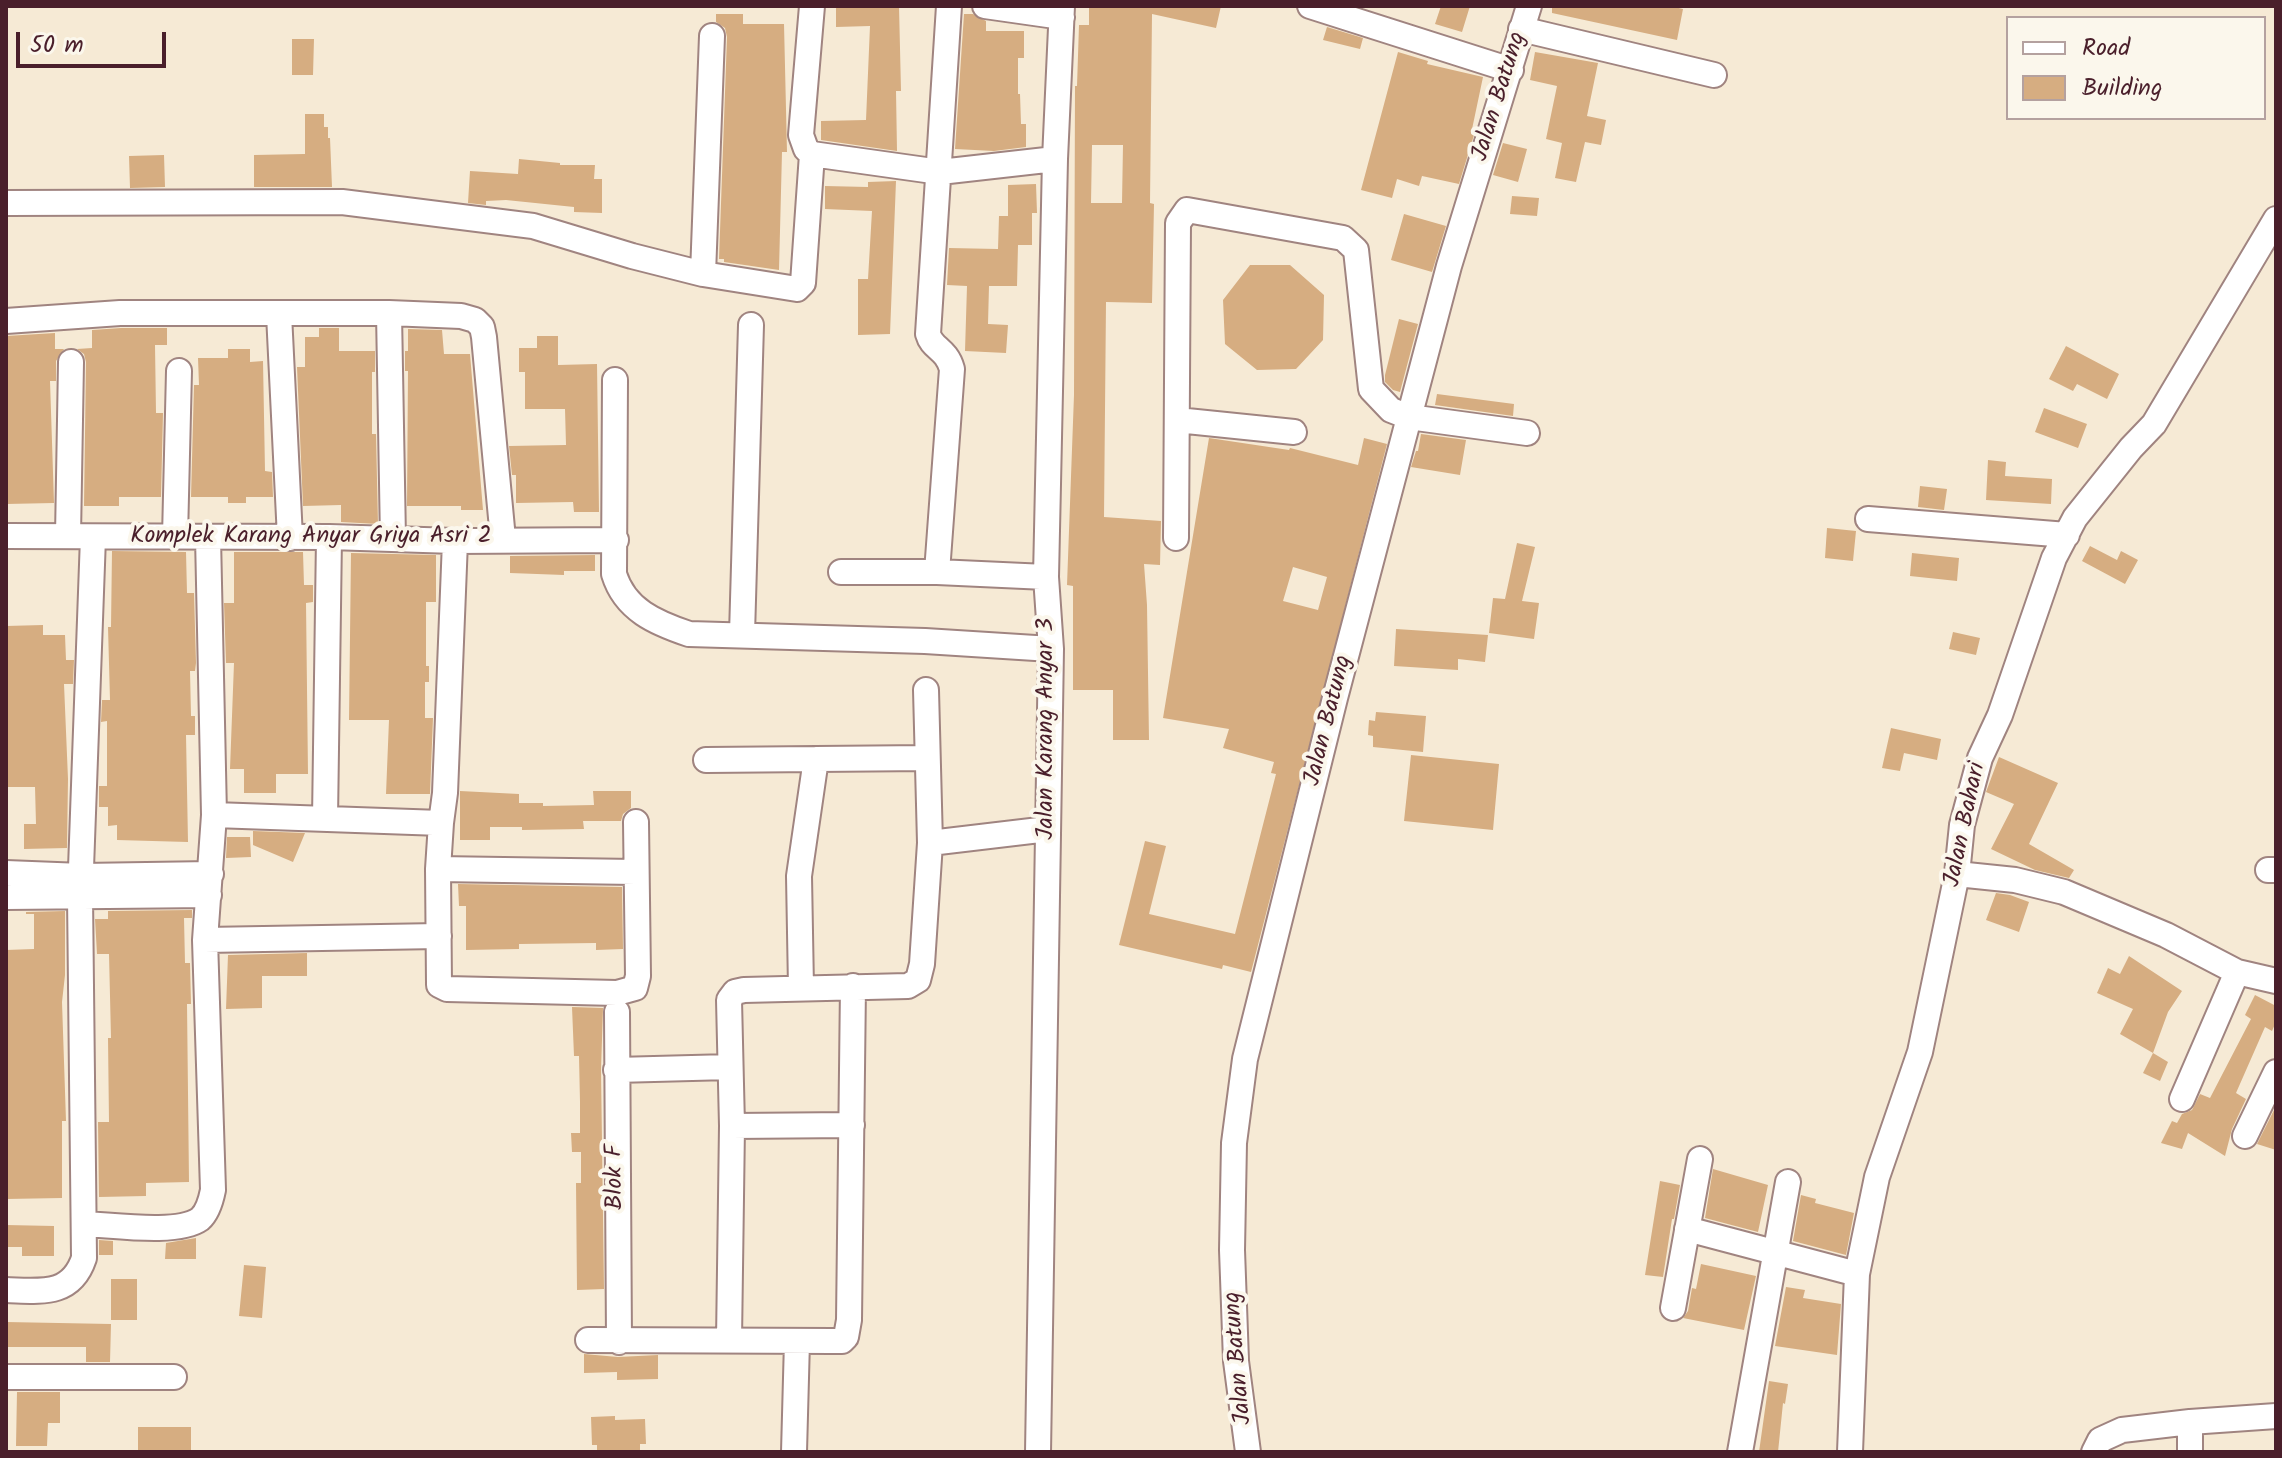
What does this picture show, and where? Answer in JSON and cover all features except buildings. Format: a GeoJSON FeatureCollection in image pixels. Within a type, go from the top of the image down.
{"type":"FeatureCollection","features":[{"type":"Feature","properties":{"kind":"street"},"geometry":{"type":"LineString","coordinates":[[812,6],[801,135],[806,149],[812,154],[940,172],[1055,159]]}},
{"type":"Feature","properties":{"kind":"street"},"geometry":{"type":"LineString","coordinates":[[937,572],[952,369],[947,355],[930,341],[928,334],[949,6]]}},
{"type":"Feature","properties":{"kind":"street"},"geometry":{"type":"LineString","coordinates":[[985,6],[1062,12]]}},
{"type":"Feature","properties":{"kind":"street"},"geometry":{"type":"LineString","coordinates":[[1310,6],[1511,70]]}},
{"type":"Feature","properties":{"kind":"street","name":"Jalan Karang Anyar 3"},"geometry":{"type":"LineString","coordinates":[[1038,1452],[1051,649],[1046,577],[1055,159],[1062,12]]}},
{"type":"Feature","properties":{"kind":"street"},"geometry":{"type":"LineString","coordinates":[[1525,18],[1714,75]]}},
{"type":"Feature","properties":{"kind":"street","name":"Jalan Batung"},"geometry":{"type":"LineString","coordinates":[[1248,1452],[1236,1361],[1232,1250],[1234,1143],[1245,1059],[1449,266],[1525,18]]}},
{"type":"Feature","properties":{"kind":"street"},"geometry":{"type":"LineString","coordinates":[[703,274],[712,36]]}},
{"type":"Feature","properties":{"kind":"street"},"geometry":{"type":"LineString","coordinates":[[6,203],[342,202],[533,226],[703,274],[797,289],[803,283],[812,154]]}},
{"type":"Feature","properties":{"kind":"street"},"geometry":{"type":"LineString","coordinates":[[1176,538],[1178,223],[1187,210],[1343,238],[1356,250],[1371,389],[1391,410],[1409,417],[1527,433]]}},
{"type":"Feature","properties":{"kind":"street","name":"Jalan Bahari"},"geometry":{"type":"LineString","coordinates":[[1850,1452],[1857,1274],[1877,1177],[1920,1052],[1957,874],[1962,825],[1980,758],[2000,715],[2050,571],[2075,518],[2154,424],[2276,219]]}},
{"type":"Feature","properties":{"kind":"street"},"geometry":{"type":"LineString","coordinates":[[6,321],[120,313],[389,313],[470,317],[482,327],[484,337],[503,539]]}},
{"type":"Feature","properties":{"kind":"street"},"geometry":{"type":"LineString","coordinates":[[389,313],[393,539]]}},
{"type":"Feature","properties":{"kind":"street"},"geometry":{"type":"LineString","coordinates":[[279,314],[290,538]]}},
{"type":"Feature","properties":{"kind":"street"},"geometry":{"type":"LineString","coordinates":[[742,634],[751,325]]}},
{"type":"Feature","properties":{"kind":"street"},"geometry":{"type":"LineString","coordinates":[[68,536],[71,362]]}},
{"type":"Feature","properties":{"kind":"street"},"geometry":{"type":"LineString","coordinates":[[175,537],[179,371]]}},
{"type":"Feature","properties":{"kind":"street"},"geometry":{"type":"LineString","coordinates":[[615,380],[614,574],[616,582],[636,610],[658,624],[689,634],[1051,649]]}},
{"type":"Feature","properties":{"kind":"street"},"geometry":{"type":"LineString","coordinates":[[1177,420],[1294,432]]}},
{"type":"Feature","properties":{"kind":"street"},"geometry":{"type":"LineString","coordinates":[[1868,519],[2067,535]]}},
{"type":"Feature","properties":{"kind":"street","name":"Komplek Karang Anyar Griya Asri 2"},"geometry":{"type":"LineString","coordinates":[[6,536],[616,540]]}},
{"type":"Feature","properties":{"kind":"street"},"geometry":{"type":"LineString","coordinates":[[6,1290],[62,1288],[80,1268],[84,1258],[81,886],[93,537]]}},
{"type":"Feature","properties":{"kind":"street"},"geometry":{"type":"LineString","coordinates":[[85,1224],[181,1227],[201,1218],[213,1190],[205,940],[214,815],[208,537]]}},
{"type":"Feature","properties":{"kind":"street"},"geometry":{"type":"LineString","coordinates":[[325,819],[329,537]]}},
{"type":"Feature","properties":{"kind":"street"},"geometry":{"type":"LineString","coordinates":[[455,541],[438,869],[439,985],[443,988],[617,993],[635,988],[638,976],[636,822]]}},
{"type":"Feature","properties":{"kind":"street"},"geometry":{"type":"LineString","coordinates":[[841,572],[1046,577]]}},
{"type":"Feature","properties":{"kind":"street"},"geometry":{"type":"LineString","coordinates":[[729,1340],[732,1126],[727,1008],[732,994],[744,990],[908,986],[918,980],[922,964],[930,843],[926,690]]}},
{"type":"Feature","properties":{"kind":"street"},"geometry":{"type":"LineString","coordinates":[[706,760],[927,758]]}},
{"type":"Feature","properties":{"kind":"street"},"geometry":{"type":"LineString","coordinates":[[801,988],[799,876],[816,759]]}},
{"type":"Feature","properties":{"kind":"street"},"geometry":{"type":"LineString","coordinates":[[214,815],[441,823]]}},
{"type":"Feature","properties":{"kind":"street"},"geometry":{"type":"LineString","coordinates":[[930,843],[1048,829]]}},
{"type":"Feature","properties":{"kind":"street"},"geometry":{"type":"LineString","coordinates":[[438,869],[635,872]]}},
{"type":"Feature","properties":{"kind":"street"},"geometry":{"type":"LineString","coordinates":[[6,873],[81,886]]}},
{"type":"Feature","properties":{"kind":"street"},"geometry":{"type":"LineString","coordinates":[[1957,874],[2015,880],[2064,892],[2166,935],[2237,972],[2276,981]]}},
{"type":"Feature","properties":{"kind":"street"},"geometry":{"type":"LineString","coordinates":[[6,897],[81,886],[210,885]]}},
{"type":"Feature","properties":{"kind":"street"},"geometry":{"type":"LineString","coordinates":[[205,940],[439,936]]}},
{"type":"Feature","properties":{"kind":"street"},"geometry":{"type":"LineString","coordinates":[[2182,1099],[2237,972]]}},
{"type":"Feature","properties":{"kind":"street"},"geometry":{"type":"LineString","coordinates":[[588,1340],[842,1341],[847,1333],[853,986]]}},
{"type":"Feature","properties":{"kind":"street","name":"Blok F"},"geometry":{"type":"LineString","coordinates":[[617,1012],[619,1342]]}},
{"type":"Feature","properties":{"kind":"street"},"geometry":{"type":"LineString","coordinates":[[616,1070],[730,1067]]}},
{"type":"Feature","properties":{"kind":"street"},"geometry":{"type":"LineString","coordinates":[[2245,1136],[2276,1072]]}},
{"type":"Feature","properties":{"kind":"street"},"geometry":{"type":"LineString","coordinates":[[732,1126],[852,1125]]}},
{"type":"Feature","properties":{"kind":"street"},"geometry":{"type":"LineString","coordinates":[[1673,1308],[1700,1159]]}},
{"type":"Feature","properties":{"kind":"street"},"geometry":{"type":"LineString","coordinates":[[1740,1452],[1788,1182]]}},
{"type":"Feature","properties":{"kind":"street"},"geometry":{"type":"LineString","coordinates":[[1687,1229],[1857,1274]]}},
{"type":"Feature","properties":{"kind":"street"},"geometry":{"type":"LineString","coordinates":[[794,1452],[797,1341]]}},
{"type":"Feature","properties":{"kind":"street"},"geometry":{"type":"LineString","coordinates":[[6,1377],[174,1377]]}},
{"type":"Feature","properties":{"kind":"street"},"geometry":{"type":"LineString","coordinates":[[2094,1452],[2100,1440],[2122,1430],[2276,1416]]}},
{"type":"Feature","properties":{"kind":"street"},"geometry":{"type":"LineString","coordinates":[[2190,1422],[2190,1452]]}}]}
